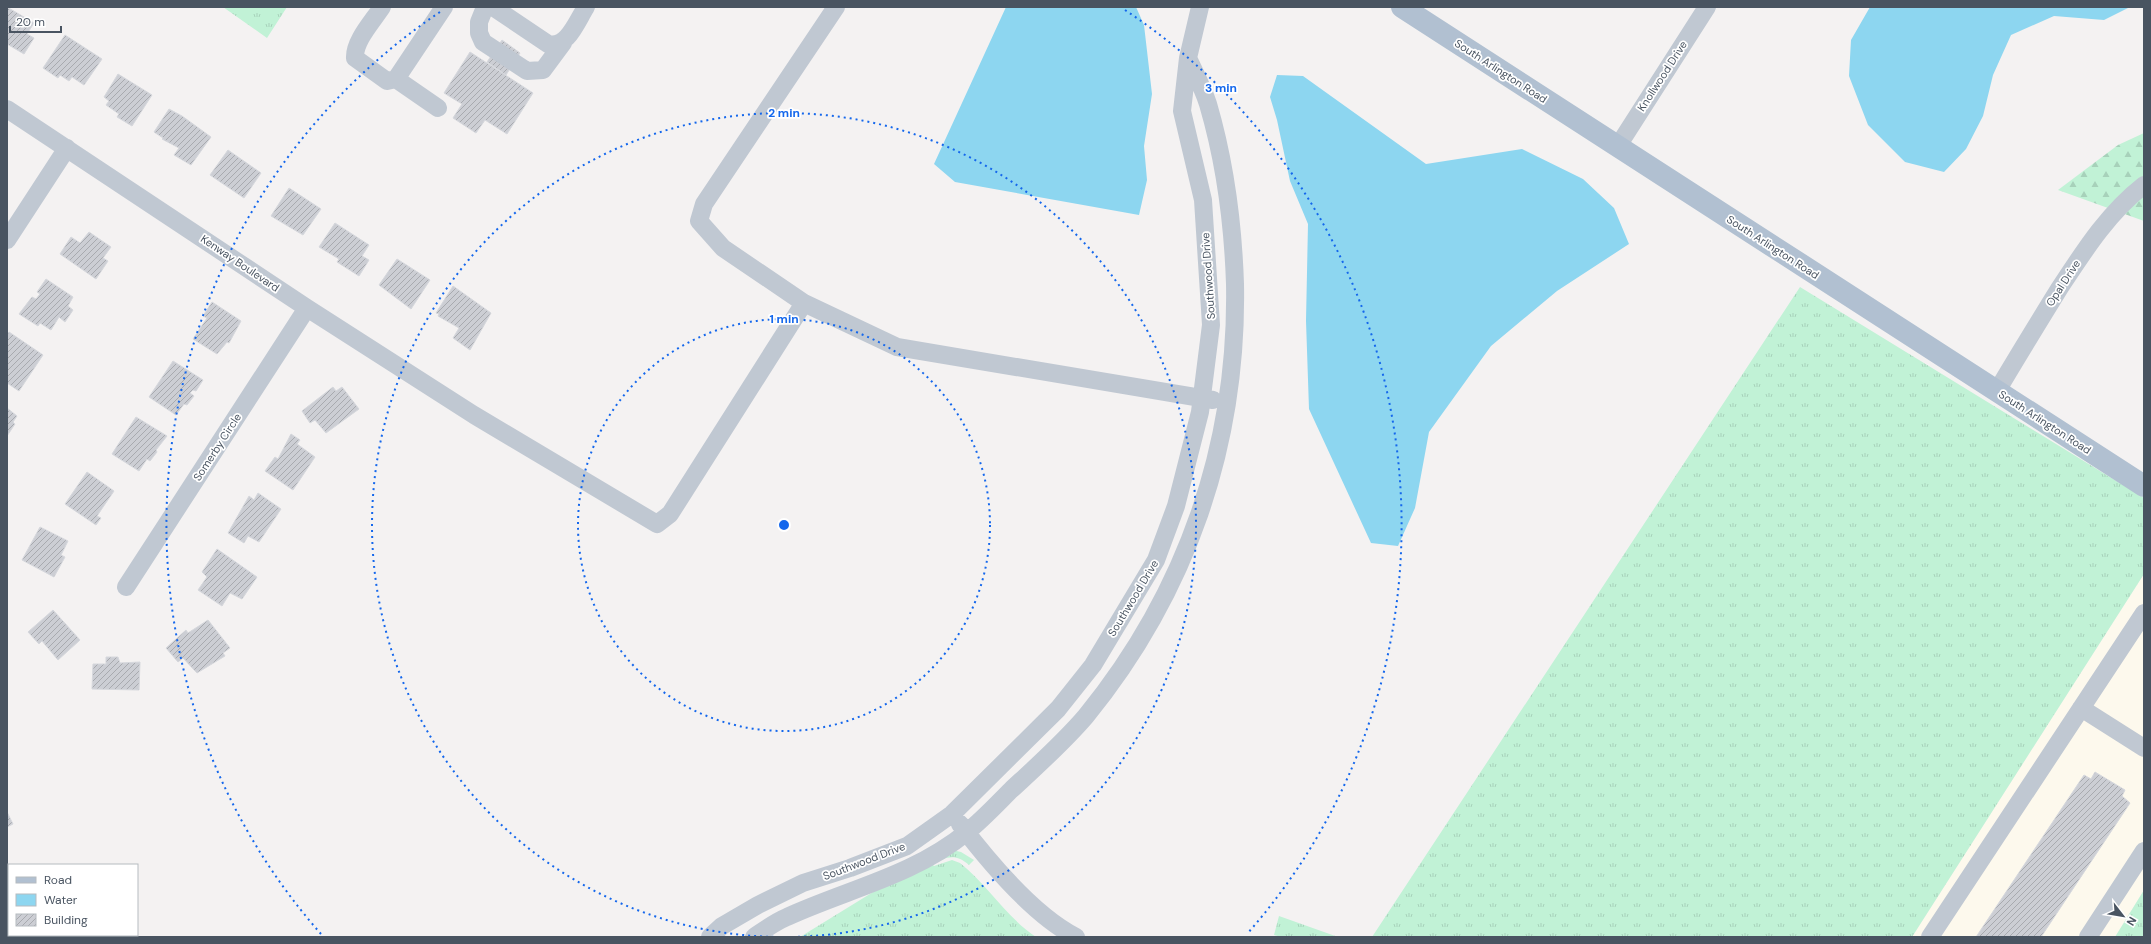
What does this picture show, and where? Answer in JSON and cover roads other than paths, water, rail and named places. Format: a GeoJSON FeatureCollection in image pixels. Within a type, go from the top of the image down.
{"type":"FeatureCollection","features":[{"type":"Feature","properties":{"kind":"main road","name":"South Arlington Road"},"geometry":{"type":"LineString","coordinates":[[1402,7],[2144,486]]}},
{"type":"Feature","properties":{"kind":"street"},"geometry":{"type":"LineString","coordinates":[[382,7],[359,42],[354,53],[355,58],[387,80],[396,79],[438,108]]}},
{"type":"Feature","properties":{"kind":"street"},"geometry":{"type":"LineString","coordinates":[[396,79],[444,7]]}},
{"type":"Feature","properties":{"kind":"street"},"geometry":{"type":"LineString","coordinates":[[485,7],[479,22],[479,33],[483,42],[527,71],[535,72],[543,70],[563,43],[586,7]]}},
{"type":"Feature","properties":{"kind":"street"},"geometry":{"type":"LineString","coordinates":[[493,7],[548,44],[555,46],[563,43]]}},
{"type":"Feature","properties":{"kind":"street"},"geometry":{"type":"LineString","coordinates":[[836,7],[704,204],[698,221],[723,248],[804,303],[897,347],[1202,399],[1228,402]]}},
{"type":"Feature","properties":{"kind":"street","name":"Southwood Drive"},"geometry":{"type":"LineString","coordinates":[[710,937],[722,926],[758,905],[803,883],[850,868],[907,846],[952,814],[1058,709],[1093,665],[1156,560],[1176,506],[1202,399],[1211,325],[1203,200],[1182,111],[1188,58],[1200,7]]}},
{"type":"Feature","properties":{"kind":"street","name":"Knollwood Drive"},"geometry":{"type":"LineString","coordinates":[[1618,146],[1707,7]]}},
{"type":"Feature","properties":{"kind":"street","name":"Southwood Drive"},"geometry":{"type":"LineString","coordinates":[[754,937],[784,918],[899,874],[966,833],[1054,750],[1086,716],[1143,634],[1190,542],[1212,474],[1223,433],[1236,331],[1232,231],[1223,165],[1207,101],[1188,58]]}},
{"type":"Feature","properties":{"kind":"street","name":"Kenway Boulevard"},"geometry":{"type":"LineString","coordinates":[[7,109],[307,308],[474,415],[657,524],[670,514],[804,303]]}},
{"type":"Feature","properties":{"kind":"street"},"geometry":{"type":"LineString","coordinates":[[7,240],[67,148]]}},
{"type":"Feature","properties":{"kind":"street","name":"Opal Drive"},"geometry":{"type":"LineString","coordinates":[[1997,391],[2080,257],[2106,222],[2127,199],[2144,185]]}},
{"type":"Feature","properties":{"kind":"street","name":"Somerby Circle"},"geometry":{"type":"LineString","coordinates":[[126,587],[307,308]]}},
{"type":"Feature","properties":{"kind":"street"},"geometry":{"type":"LineString","coordinates":[[1930,937],[2144,613]]}},
{"type":"Feature","properties":{"kind":"street"},"geometry":{"type":"LineString","coordinates":[[2081,708],[2144,748]]}},
{"type":"Feature","properties":{"kind":"street"},"geometry":{"type":"LineString","coordinates":[[952,814],[985,857],[1033,905],[1062,930],[1076,937]]}},
{"type":"Feature","properties":{"kind":"street"},"geometry":{"type":"LineString","coordinates":[[2088,937],[2144,851]]}},
{"type":"Feature","properties":{"kind":"water"},"geometry":{"type":"Polygon","coordinates":[[[1006,7],[1136,7],[1144,25],[1152,94],[1144,146],[1147,180],[1139,215],[955,182],[934,164],[1006,7]]]}},
{"type":"Feature","properties":{"kind":"water"},"geometry":{"type":"Polygon","coordinates":[[[1870,7],[2130,7],[2104,20],[2054,16],[2011,35],[1993,75],[1983,116],[1966,149],[1944,172],[1905,162],[1868,125],[1849,76],[1851,40],[1870,7]]]}},
{"type":"Feature","properties":{"kind":"water"},"geometry":{"type":"Polygon","coordinates":[[[1277,75],[1303,76],[1426,164],[1522,149],[1583,179],[1614,208],[1629,244],[1557,291],[1491,346],[1429,432],[1415,508],[1398,546],[1371,543],[1309,409],[1306,321],[1308,224],[1290,181],[1277,120],[1270,97],[1277,75]]]}}]}
